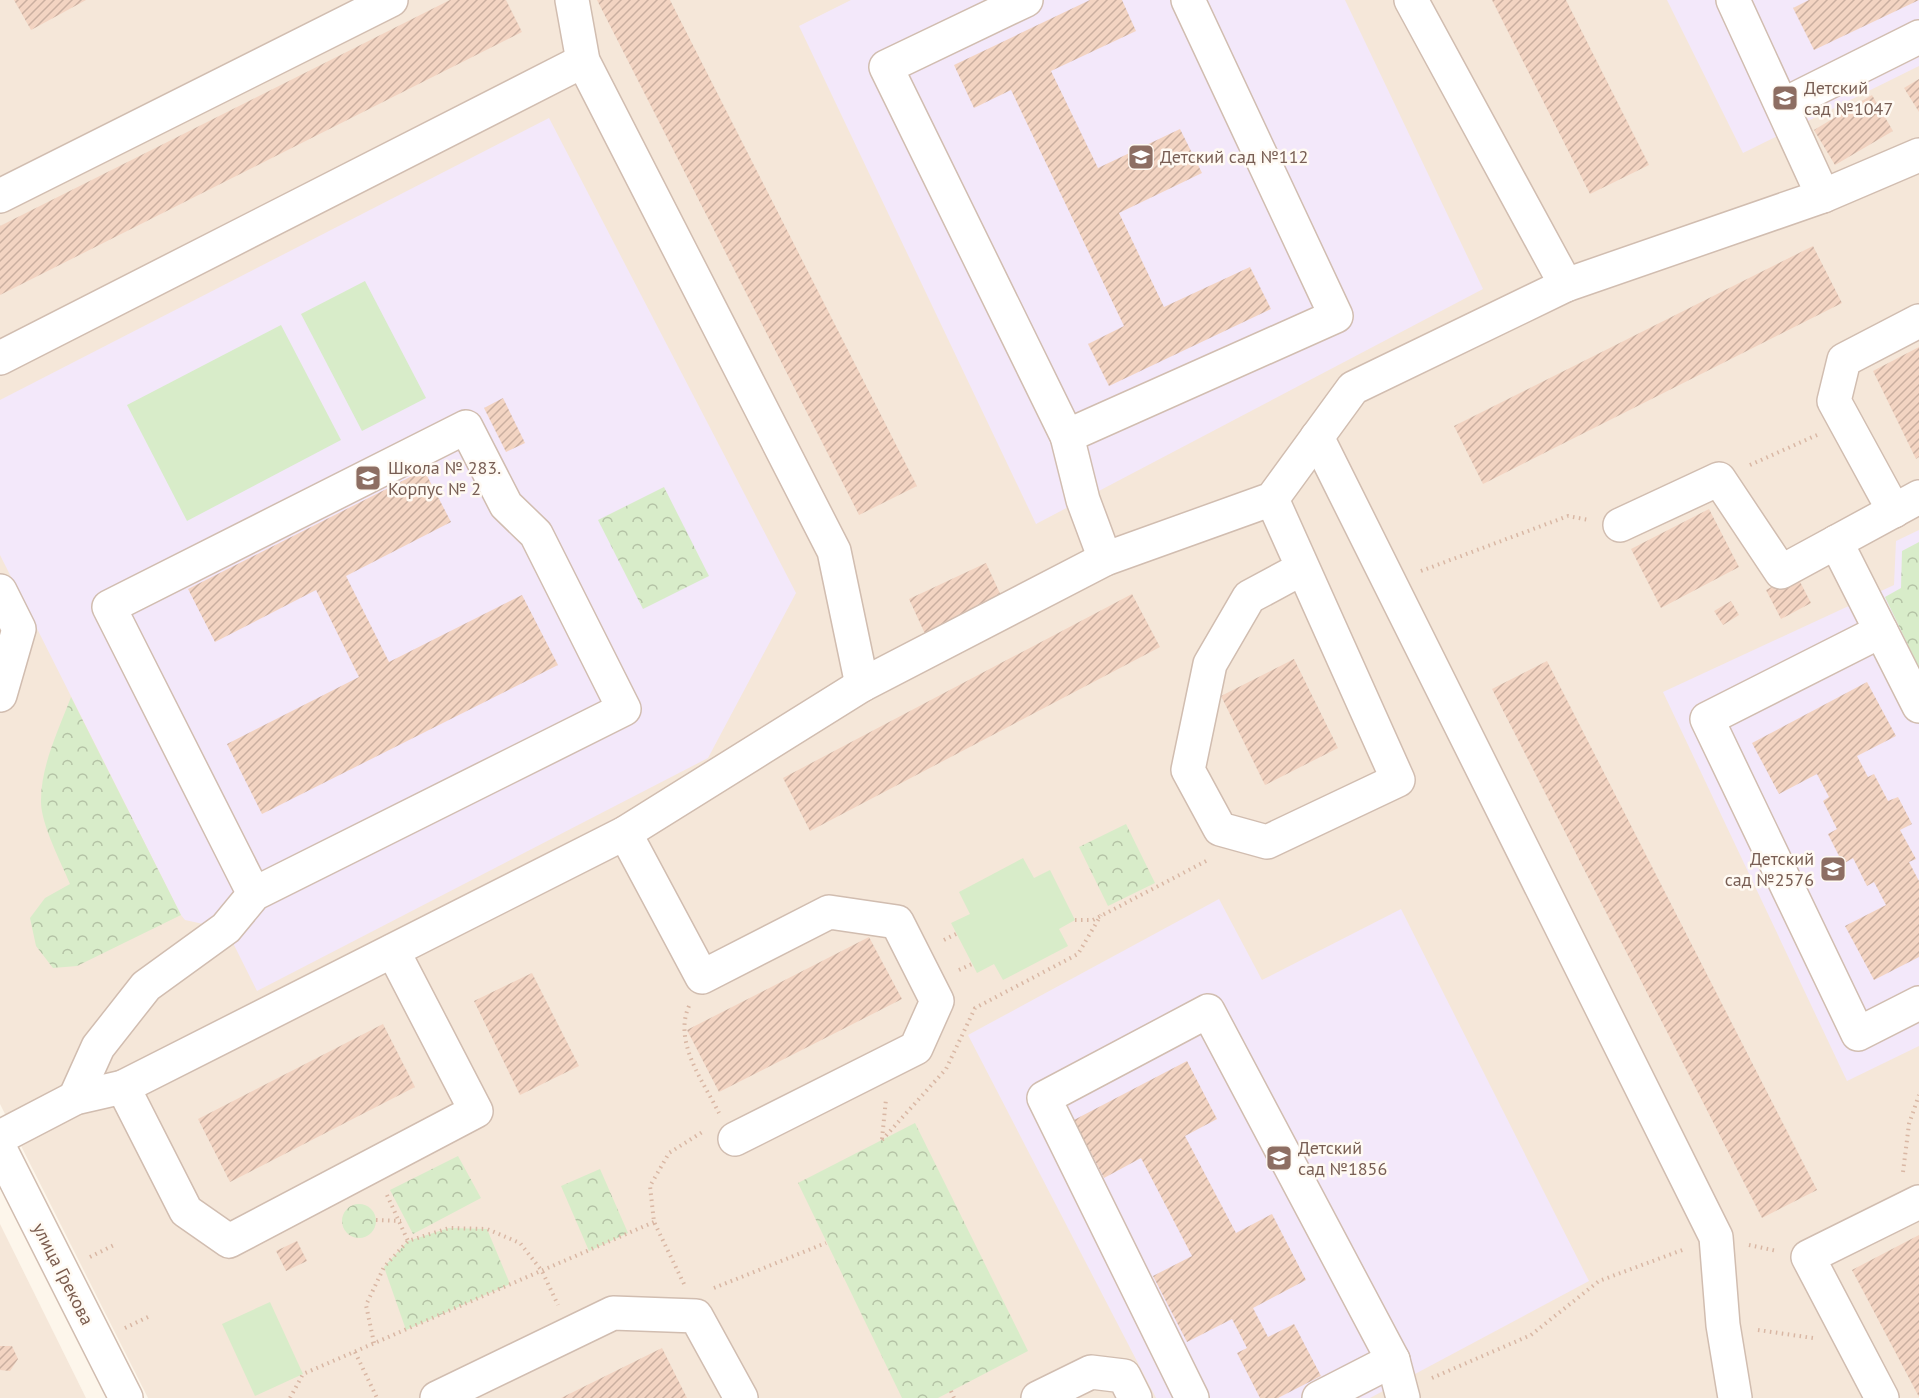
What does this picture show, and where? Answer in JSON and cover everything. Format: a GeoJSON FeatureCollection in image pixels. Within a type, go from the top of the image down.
{"type":"FeatureCollection","features":[{"type":"Feature","properties":{"kind":"street"},"geometry":{"type":"LineString","coordinates":[[0,196],[391,0]]}},
{"type":"Feature","properties":{"kind":"street"},"geometry":{"type":"LineString","coordinates":[[572,0],[583,62],[834,550],[862,685]]}},
{"type":"Feature","properties":{"kind":"street"},"geometry":{"type":"LineString","coordinates":[[1026,0],[886,67],[1067,436],[1083,500],[1105,559]]}},
{"type":"Feature","properties":{"kind":"street"},"geometry":{"type":"LineString","coordinates":[[1067,436],[1336,316],[1188,0]]}},
{"type":"Feature","properties":{"kind":"street"},"geometry":{"type":"LineString","coordinates":[[1411,0],[1566,285]]}},
{"type":"Feature","properties":{"kind":"street"},"geometry":{"type":"LineString","coordinates":[[1733,0],[1783,105],[1790,130],[1823,196]]}},
{"type":"Feature","properties":{"kind":"street"},"geometry":{"type":"LineString","coordinates":[[1783,105],[1919,37]]}},
{"type":"Feature","properties":{"kind":"street"},"geometry":{"type":"LineString","coordinates":[[0,358],[583,62]]}},
{"type":"Feature","properties":{"kind":"street"},"geometry":{"type":"LineString","coordinates":[[0,1137],[75,1098],[123,1087],[625,833],[862,685],[1105,559],[1272,499],[1353,388],[1566,285],[1823,196],[1919,155]]}},
{"type":"Feature","properties":{"kind":"street"},"geometry":{"type":"LineString","coordinates":[[1620,525],[1719,479],[1781,572],[1906,504],[1845,422],[1834,401],[1844,360],[1919,321]]}},
{"type":"Feature","properties":{"kind":"street"},"geometry":{"type":"LineString","coordinates":[[75,1098],[98,1047],[146,986],[226,928],[254,894],[624,709],[536,534],[506,506],[466,427],[109,608],[254,894]]}},
{"type":"Feature","properties":{"kind":"street"},"geometry":{"type":"LineString","coordinates":[[1317,437],[1716,1237],[1723,1325],[1735,1398]]}},
{"type":"Feature","properties":{"kind":"street"},"geometry":{"type":"LineString","coordinates":[[1272,499],[1303,568],[1398,780],[1267,842],[1220,829],[1188,770],[1210,664],[1249,597],[1303,568]]}},
{"type":"Feature","properties":{"kind":"street"},"geometry":{"type":"LineString","coordinates":[[1836,542],[1919,706]]}},
{"type":"Feature","properties":{"kind":"street"},"geometry":{"type":"LineString","coordinates":[[0,591],[19,629],[0,695]]}},
{"type":"Feature","properties":{"kind":"street"},"geometry":{"type":"LineString","coordinates":[[1881,631],[1707,719],[1858,1034],[1919,1003]]}},
{"type":"Feature","properties":{"kind":"street"},"geometry":{"type":"LineString","coordinates":[[625,833],[702,977],[829,912],[897,922],[937,1001],[916,1048],[735,1138]]}},
{"type":"Feature","properties":{"kind":"street"},"geometry":{"type":"LineString","coordinates":[[123,1087],[186,1210],[229,1241],[476,1111],[393,951]]}},
{"type":"Feature","properties":{"kind":"street"},"geometry":{"type":"LineString","coordinates":[[1192,1398],[1044,1098],[1208,1011],[1393,1360],[1402,1395]]}},
{"type":"Feature","properties":{"kind":"street","name":"улица Грекова"},"geometry":{"type":"LineString","coordinates":[[0,1149],[126,1398]]}},
{"type":"Feature","properties":{"kind":"street"},"geometry":{"type":"LineString","coordinates":[[1882,1398],[1808,1257],[1909,1207]]}},
{"type":"Feature","properties":{"kind":"street"},"geometry":{"type":"LineString","coordinates":[[437,1398],[613,1313],[693,1306],[741,1398]]}},
{"type":"Feature","properties":{"kind":"street"},"geometry":{"type":"LineString","coordinates":[[1318,1398],[1393,1360]]}},
{"type":"Feature","properties":{"kind":"street"},"geometry":{"type":"LineString","coordinates":[[1038,1398],[1091,1372],[1124,1376],[1135,1398]]}},
{"type":"Feature","properties":{"kind":"path"},"geometry":{"type":"LineString","coordinates":[[1719,479],[1845,422]]}},
{"type":"Feature","properties":{"kind":"path"},"geometry":{"type":"LineString","coordinates":[[1389,583],[1568,516],[1620,525]]}},
{"type":"Feature","properties":{"kind":"path"},"geometry":{"type":"LineString","coordinates":[[1076,920],[1093,920],[1133,897],[1182,875]]}},
{"type":"Feature","properties":{"kind":"path"},"geometry":{"type":"LineString","coordinates":[[882,1140],[946,1069],[975,1008],[1078,954],[1101,915]]}},
{"type":"Feature","properties":{"kind":"path"},"geometry":{"type":"LineString","coordinates":[[702,977],[684,1017],[686,1050],[724,1123],[735,1138]]}},
{"type":"Feature","properties":{"kind":"path"},"geometry":{"type":"LineString","coordinates":[[1909,1207],[1909,1124],[1919,1095]]}},
{"type":"Feature","properties":{"kind":"path"},"geometry":{"type":"LineString","coordinates":[[699,1134],[669,1153],[650,1186],[654,1222],[693,1306],[826,1243]]}},
{"type":"Feature","properties":{"kind":"path"},"geometry":{"type":"LineString","coordinates":[[372,1167],[401,1221],[408,1240]]}},
{"type":"Feature","properties":{"kind":"path"},"geometry":{"type":"LineString","coordinates":[[376,1220],[401,1221]]}},
{"type":"Feature","properties":{"kind":"path"},"geometry":{"type":"LineString","coordinates":[[290,1398],[303,1374],[654,1222]]}},
{"type":"Feature","properties":{"kind":"path"},"geometry":{"type":"LineString","coordinates":[[374,1343],[366,1305],[384,1267],[408,1240],[449,1228],[487,1229],[520,1243],[542,1271],[572,1333]]}},
{"type":"Feature","properties":{"kind":"path"},"geometry":{"type":"LineString","coordinates":[[95,1267],[90,1257],[116,1244]]}},
{"type":"Feature","properties":{"kind":"path"},"geometry":{"type":"LineString","coordinates":[[1402,1395],[1531,1335],[1599,1281],[1629,1271]]}},
{"type":"Feature","properties":{"kind":"path"},"geometry":{"type":"LineString","coordinates":[[120,1318],[125,1328],[152,1315]]}},
{"type":"Feature","properties":{"kind":"path"},"geometry":{"type":"LineString","coordinates":[[1723,1325],[1855,1345]]}},
{"type":"Feature","properties":{"kind":"path"},"geometry":{"type":"LineString","coordinates":[[355,1352],[376,1398]]}},
{"type":"Feature","properties":{"kind":"path"},"geometry":{"type":"LineString","coordinates":[[951,1391],[954,1398]]}},
{"type":"Feature","properties":{"kind":"shaded area"},"geometry":{"type":"Polygon","coordinates":[[[0,0],[1919,0],[1919,1398],[148,1398],[0,1104],[0,0]]]}},
{"type":"Feature","properties":{"kind":"shaded area","name":"Детский сад №112"},"geometry":{"type":"Polygon","coordinates":[[[851,0],[1345,0],[1483,289],[1036,524],[799,26],[851,0]]]}},
{"type":"Feature","properties":{"kind":"shaded area","name":"Детский сад №1047"},"geometry":{"type":"Polygon","coordinates":[[[1667,0],[1919,0],[1919,66],[1743,153],[1667,0]]]}},
{"type":"Feature","properties":{"kind":"shaded area","name":"Школа № 283. Корпус № 2"},"geometry":{"type":"Polygon","coordinates":[[[549,118],[796,593],[708,758],[257,991],[226,929],[185,920],[181,915],[0,555],[0,400],[549,118]]]}},
{"type":"Feature","properties":{"kind":"shaded area","name":"Детский сад №2576"},"geometry":{"type":"Polygon","coordinates":[[[1919,530],[1919,1046],[1847,1081],[1663,692],[1894,585],[1896,541],[1919,530]]]}},
{"type":"Feature","properties":{"kind":"shaded area","name":"Детский сад №1856"},"geometry":{"type":"Polygon","coordinates":[[[1219,899],[1262,980],[1401,909],[1589,1281],[1370,1398],[1156,1398],[968,1035],[1219,899]]]}},
{"type":"Feature","properties":{"kind":"shaded area"},"geometry":{"type":"Polygon","coordinates":[[[0,1224],[86,1398],[0,1398],[0,1224]]]}},
{"type":"Feature","properties":{"kind":"green space"},"geometry":{"type":"Polygon","coordinates":[[[365,281],[426,398],[362,431],[301,314],[365,281]]]}},
{"type":"Feature","properties":{"kind":"green space"},"geometry":{"type":"Polygon","coordinates":[[[281,325],[341,440],[187,521],[127,405],[281,325]]]}},
{"type":"Feature","properties":{"kind":"green space"},"geometry":{"type":"Polygon","coordinates":[[[664,487],[709,576],[643,609],[598,520],[664,487]]]}},
{"type":"Feature","properties":{"kind":"green space"},"geometry":{"type":"Polygon","coordinates":[[[1919,542],[1919,668],[1885,597],[1901,588],[1902,551],[1919,542]]]}},
{"type":"Feature","properties":{"kind":"green space"},"geometry":{"type":"Polygon","coordinates":[[[71,697],[181,915],[77,966],[53,968],[36,946],[30,918],[45,898],[70,884],[47,831],[41,800],[47,760],[71,697]]]}},
{"type":"Feature","properties":{"kind":"green space"},"geometry":{"type":"Polygon","coordinates":[[[1126,824],[1155,883],[1108,906],[1079,847],[1126,824]]]}},
{"type":"Feature","properties":{"kind":"green space"},"geometry":{"type":"Polygon","coordinates":[[[1023,858],[1034,878],[1050,870],[1075,920],[1059,929],[1068,946],[1003,980],[994,964],[977,973],[951,923],[970,914],[959,892],[1023,858]]]}},
{"type":"Feature","properties":{"kind":"green space"},"geometry":{"type":"Polygon","coordinates":[[[915,1123],[1028,1351],[938,1398],[902,1398],[798,1183],[915,1123]]]}},
{"type":"Feature","properties":{"kind":"green space"},"geometry":{"type":"Polygon","coordinates":[[[458,1156],[481,1198],[413,1234],[390,1190],[458,1156]]]}},
{"type":"Feature","properties":{"kind":"green space"},"geometry":{"type":"Polygon","coordinates":[[[600,1169],[628,1233],[589,1251],[561,1186],[600,1169]]]}},
{"type":"Feature","properties":{"kind":"green space"},"geometry":{"type":"Polygon","coordinates":[[[359,1204],[371,1209],[376,1221],[371,1233],[359,1238],[347,1233],[342,1221],[347,1209],[359,1204]]]}},
{"type":"Feature","properties":{"kind":"green space"},"geometry":{"type":"Polygon","coordinates":[[[449,1228],[487,1229],[510,1284],[406,1330],[384,1267],[408,1241],[449,1228]]]}},
{"type":"Feature","properties":{"kind":"green space"},"geometry":{"type":"Polygon","coordinates":[[[270,1302],[303,1374],[255,1396],[222,1324],[270,1302]]]}},
{"type":"Feature","properties":{"kind":"building"},"geometry":{"type":"Polygon","coordinates":[[[14,0],[86,0],[31,30],[14,0]]]}},
{"type":"Feature","properties":{"kind":"building"},"geometry":{"type":"Polygon","coordinates":[[[450,0],[506,0],[522,32],[0,295],[0,226],[450,0]]]}},
{"type":"Feature","properties":{"kind":"building"},"geometry":{"type":"Polygon","coordinates":[[[597,0],[670,0],[917,486],[859,515],[597,0]]]}},
{"type":"Feature","properties":{"kind":"building"},"geometry":{"type":"Polygon","coordinates":[[[1090,0],[1122,0],[1136,31],[1051,71],[1098,168],[1180,129],[1202,173],[1119,213],[1164,307],[1250,267],[1271,309],[1109,386],[1088,344],[1124,326],[1011,90],[974,108],[954,65],[1090,0]]]}},
{"type":"Feature","properties":{"kind":"building"},"geometry":{"type":"Polygon","coordinates":[[[1492,0],[1566,0],[1649,165],[1590,194],[1492,0]]]}},
{"type":"Feature","properties":{"kind":"building"},"geometry":{"type":"Polygon","coordinates":[[[1809,0],[1919,0],[1814,50],[1793,8],[1809,0]]]}},
{"type":"Feature","properties":{"kind":"building"},"geometry":{"type":"Polygon","coordinates":[[[1919,79],[1919,112],[1904,88],[1919,79]]]}},
{"type":"Feature","properties":{"kind":"building"},"geometry":{"type":"Polygon","coordinates":[[[1872,95],[1893,131],[1835,165],[1814,130],[1872,95]]]}},
{"type":"Feature","properties":{"kind":"building"},"geometry":{"type":"Polygon","coordinates":[[[1813,246],[1842,303],[1483,484],[1454,426],[1813,246]]]}},
{"type":"Feature","properties":{"kind":"building"},"geometry":{"type":"Polygon","coordinates":[[[1919,347],[1919,457],[1916,459],[1873,371],[1919,347]]]}},
{"type":"Feature","properties":{"kind":"building"},"geometry":{"type":"Polygon","coordinates":[[[503,398],[525,443],[506,452],[484,408],[503,398]]]}},
{"type":"Feature","properties":{"kind":"building"},"geometry":{"type":"Polygon","coordinates":[[[424,470],[451,522],[346,576],[389,662],[522,595],[558,665],[262,814],[227,744],[359,677],[316,590],[215,642],[188,589],[424,470]]]}},
{"type":"Feature","properties":{"kind":"building"},"geometry":{"type":"Polygon","coordinates":[[[1709,509],[1739,567],[1661,608],[1631,549],[1709,509]]]}},
{"type":"Feature","properties":{"kind":"building"},"geometry":{"type":"Polygon","coordinates":[[[986,563],[1003,600],[926,636],[909,599],[986,563]]]}},
{"type":"Feature","properties":{"kind":"building"},"geometry":{"type":"Polygon","coordinates":[[[1796,574],[1811,603],[1781,619],[1766,590],[1796,574]]]}},
{"type":"Feature","properties":{"kind":"building"},"geometry":{"type":"Polygon","coordinates":[[[1132,594],[1160,647],[810,831],[783,778],[1132,594]]]}},
{"type":"Feature","properties":{"kind":"building"},"geometry":{"type":"Polygon","coordinates":[[[1731,601],[1739,615],[1723,625],[1714,611],[1731,601]]]}},
{"type":"Feature","properties":{"kind":"building"},"geometry":{"type":"Polygon","coordinates":[[[1294,659],[1338,748],[1265,785],[1221,696],[1294,659]]]}},
{"type":"Feature","properties":{"kind":"building"},"geometry":{"type":"Polygon","coordinates":[[[1547,661],[1817,1190],[1762,1218],[1492,689],[1547,661]]]}},
{"type":"Feature","properties":{"kind":"building"},"geometry":{"type":"Polygon","coordinates":[[[1867,682],[1896,736],[1857,756],[1868,777],[1874,774],[1888,801],[1898,797],[1912,824],[1900,830],[1916,859],[1909,862],[1919,881],[1919,957],[1874,980],[1845,926],[1886,905],[1874,882],[1867,886],[1853,858],[1843,864],[1828,834],[1837,829],[1823,801],[1829,797],[1817,774],[1779,794],[1752,743],[1867,682]]]}},
{"type":"Feature","properties":{"kind":"building"},"geometry":{"type":"Polygon","coordinates":[[[869,937],[902,999],[719,1092],[687,1030],[869,937]]]}},
{"type":"Feature","properties":{"kind":"building"},"geometry":{"type":"Polygon","coordinates":[[[532,973],[579,1066],[520,1095],[474,1001],[532,973]]]}},
{"type":"Feature","properties":{"kind":"building"},"geometry":{"type":"Polygon","coordinates":[[[383,1024],[415,1087],[230,1182],[198,1119],[383,1024]]]}},
{"type":"Feature","properties":{"kind":"building"},"geometry":{"type":"Polygon","coordinates":[[[1187,1061],[1217,1119],[1185,1136],[1236,1233],[1272,1214],[1306,1280],[1253,1308],[1268,1337],[1294,1324],[1321,1376],[1278,1398],[1260,1398],[1237,1353],[1247,1348],[1232,1319],[1187,1342],[1153,1276],[1192,1256],[1141,1158],[1104,1178],[1074,1120],[1187,1061]]]}},
{"type":"Feature","properties":{"kind":"building"},"geometry":{"type":"Polygon","coordinates":[[[1919,1235],[1919,1397],[1852,1270],[1919,1235]]]}},
{"type":"Feature","properties":{"kind":"building"},"geometry":{"type":"Polygon","coordinates":[[[297,1241],[307,1261],[286,1271],[276,1251],[297,1241]]]}},
{"type":"Feature","properties":{"kind":"building"},"geometry":{"type":"Polygon","coordinates":[[[0,1346],[12,1346],[18,1359],[10,1371],[0,1370],[0,1346]]]}},
{"type":"Feature","properties":{"kind":"building"},"geometry":{"type":"Polygon","coordinates":[[[662,1348],[687,1398],[561,1398],[662,1348]]]}},
{"type":"Feature","properties":{"kind":"place","name":"Детский сад №1047"},"geometry":{"type":"Point","coordinates":[1785,98]}},
{"type":"Feature","properties":{"kind":"place","name":"Детский сад №112"},"geometry":{"type":"Point","coordinates":[1141,157]}},
{"type":"Feature","properties":{"kind":"place","name":"Школа № 283. Корпус № 2"},"geometry":{"type":"Point","coordinates":[368,478]}},
{"type":"Feature","properties":{"kind":"place","name":"Детский сад №2576"},"geometry":{"type":"Point","coordinates":[1833,869]}},
{"type":"Feature","properties":{"kind":"place","name":"Детский сад №1856"},"geometry":{"type":"Point","coordinates":[1279,1158]}}]}
